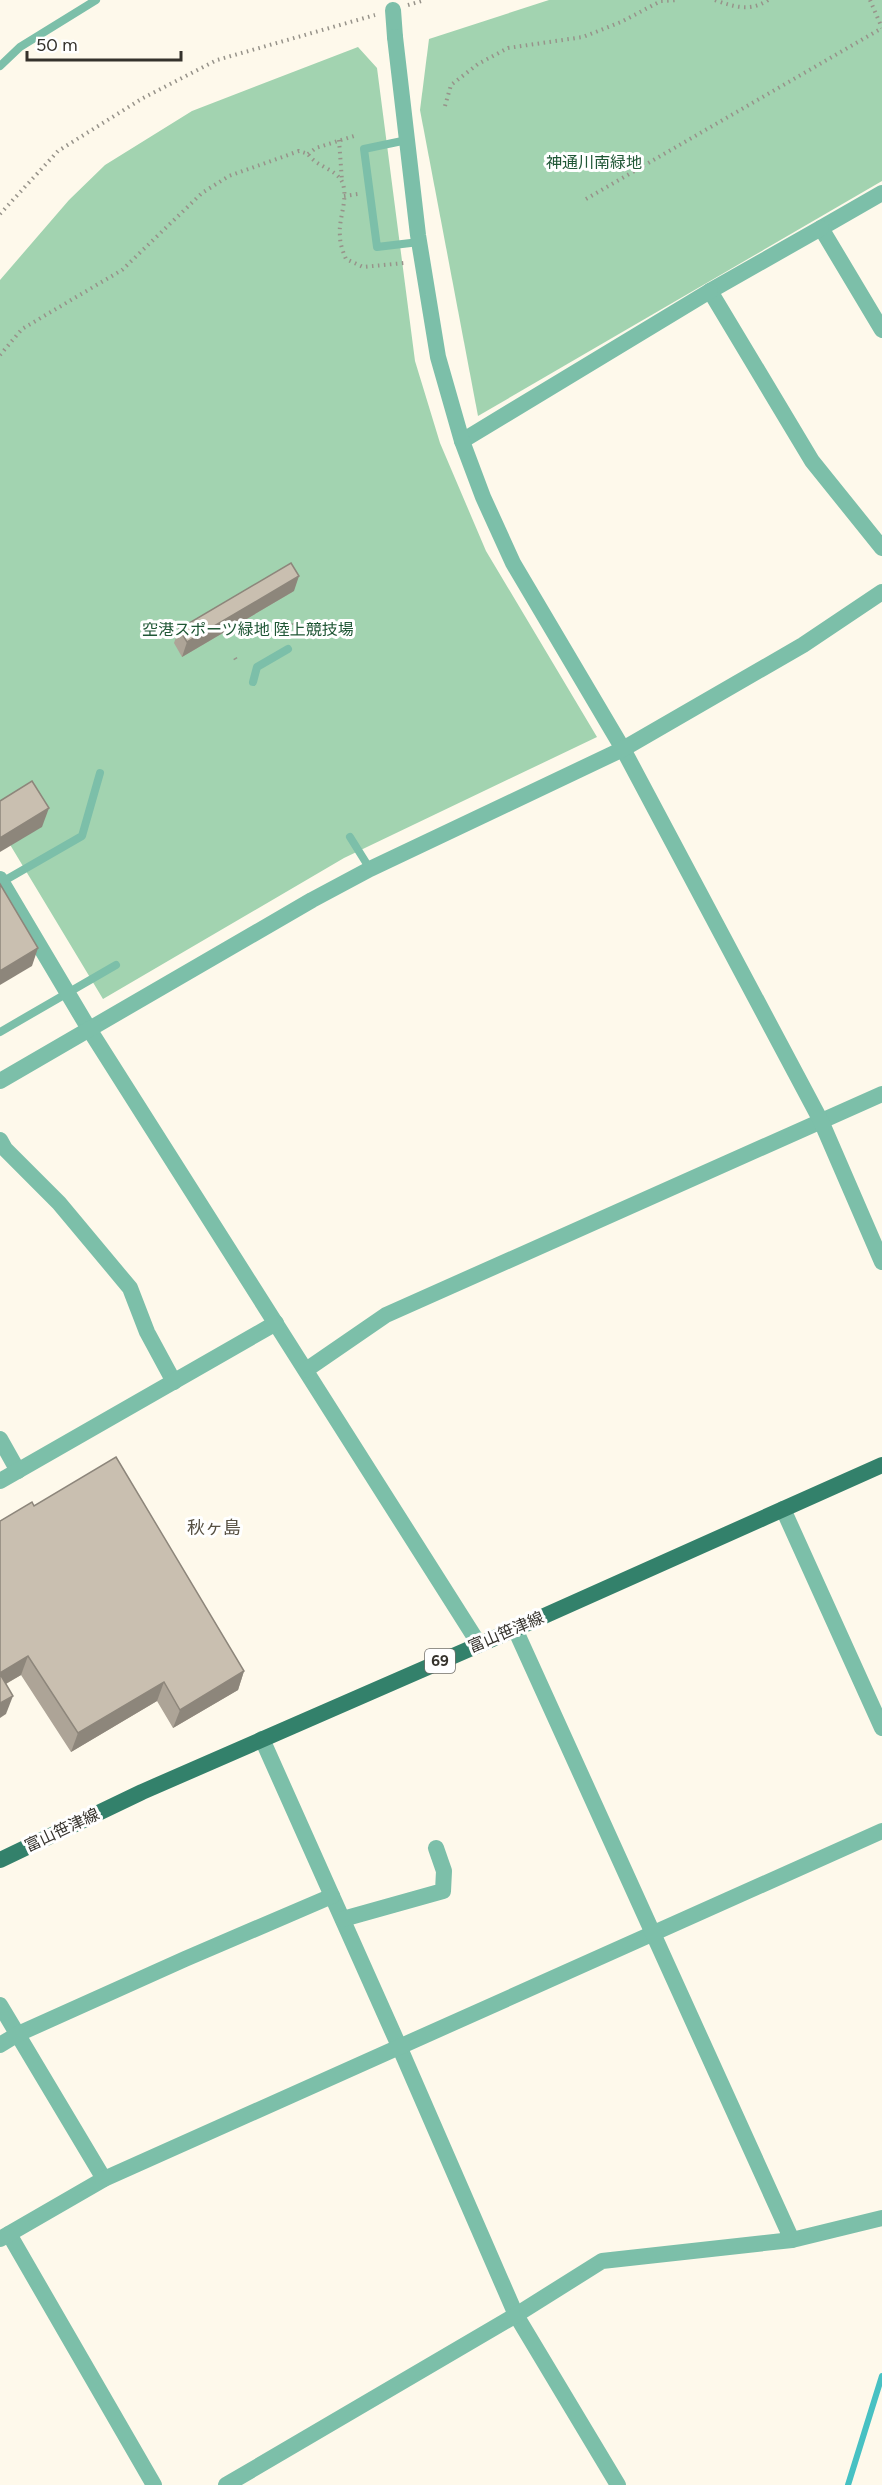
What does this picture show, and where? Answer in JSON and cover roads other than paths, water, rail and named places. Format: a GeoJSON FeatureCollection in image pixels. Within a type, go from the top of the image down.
{"type":"FeatureCollection","features":[{"type":"Feature","properties":{"kind":"main road","name":"富山笹津線"},"geometry":{"type":"LineString","coordinates":[[0,1860],[142,1792],[882,1465]]}},
{"type":"Feature","properties":{"kind":"street"},"geometry":{"type":"LineString","coordinates":[[393,10],[419,242],[438,357],[462,441],[483,497],[513,563],[623,749],[821,1121],[882,1262]]}},
{"type":"Feature","properties":{"kind":"street"},"geometry":{"type":"LineString","coordinates":[[462,441],[710,291],[882,193]]}},
{"type":"Feature","properties":{"kind":"street"},"geometry":{"type":"LineString","coordinates":[[821,228],[882,330]]}},
{"type":"Feature","properties":{"kind":"street"},"geometry":{"type":"LineString","coordinates":[[710,291],[812,461],[882,548]]}},
{"type":"Feature","properties":{"kind":"street"},"geometry":{"type":"LineString","coordinates":[[0,1082],[312,900],[370,869],[623,749],[803,645],[882,592]]}},
{"type":"Feature","properties":{"kind":"street"},"geometry":{"type":"LineString","coordinates":[[1,880],[89,1029],[479,1644]]}},
{"type":"Feature","properties":{"kind":"street"},"geometry":{"type":"LineString","coordinates":[[306,1370],[386,1315],[882,1094]]}},
{"type":"Feature","properties":{"kind":"street"},"geometry":{"type":"LineString","coordinates":[[0,1140],[5,1149],[73,1220],[130,1288],[147,1332],[174,1382]]}},
{"type":"Feature","properties":{"kind":"street"},"geometry":{"type":"LineString","coordinates":[[0,1481],[276,1323]]}},
{"type":"Feature","properties":{"kind":"street"},"geometry":{"type":"LineString","coordinates":[[0,1439],[18,1471]]}},
{"type":"Feature","properties":{"kind":"street"},"geometry":{"type":"LineString","coordinates":[[783,1509],[882,1728]]}},
{"type":"Feature","properties":{"kind":"street"},"geometry":{"type":"LineString","coordinates":[[515,1629],[792,2240]]}},
{"type":"Feature","properties":{"kind":"street"},"geometry":{"type":"LineString","coordinates":[[262,1739],[516,2315],[618,2485]]}},
{"type":"Feature","properties":{"kind":"street"},"geometry":{"type":"LineString","coordinates":[[154,2485],[4,2237],[104,2179],[882,1831]]}},
{"type":"Feature","properties":{"kind":"street"},"geometry":{"type":"LineString","coordinates":[[342,1919],[443,1891],[444,1871],[436,1848]]}},
{"type":"Feature","properties":{"kind":"street"},"geometry":{"type":"LineString","coordinates":[[0,2045],[18,2034],[185,1959],[332,1896]]}},
{"type":"Feature","properties":{"kind":"street"},"geometry":{"type":"LineString","coordinates":[[0,2005],[104,2179]]}},
{"type":"Feature","properties":{"kind":"street"},"geometry":{"type":"LineString","coordinates":[[226,2485],[516,2315],[602,2261],[792,2240],[882,2218]]}},
{"type":"Feature","properties":{"kind":"lane"},"geometry":{"type":"LineString","coordinates":[[0,66],[20,47],[96,0]]}},
{"type":"Feature","properties":{"kind":"lane"},"geometry":{"type":"LineString","coordinates":[[407,140],[364,149],[377,247],[419,242]]}},
{"type":"Feature","properties":{"kind":"lane"},"geometry":{"type":"LineString","coordinates":[[253,682],[257,667],[288,649]]}},
{"type":"Feature","properties":{"kind":"lane"},"geometry":{"type":"LineString","coordinates":[[1,880],[82,836],[100,772]]}},
{"type":"Feature","properties":{"kind":"lane"},"geometry":{"type":"LineString","coordinates":[[350,837],[370,869]]}},
{"type":"Feature","properties":{"kind":"lane"},"geometry":{"type":"LineString","coordinates":[[0,1032],[116,965]]}},
{"type":"Feature","properties":{"kind":"waterway"},"geometry":{"type":"LineString","coordinates":[[848,2485],[882,2376]]}},
{"type":"Feature","properties":{"kind":"district","name":"秋ヶ島"},"geometry":{"type":"Point","coordinates":[214,1528]}},
{"type":"Feature","properties":{"kind":"park label","name":"神通川南緑地"},"geometry":{"type":"Point","coordinates":[594,162]}},
{"type":"Feature","properties":{"kind":"park label","name":"空港スポーツ緑地 陸上競技場"},"geometry":{"type":"Point","coordinates":[248,629]}}]}
